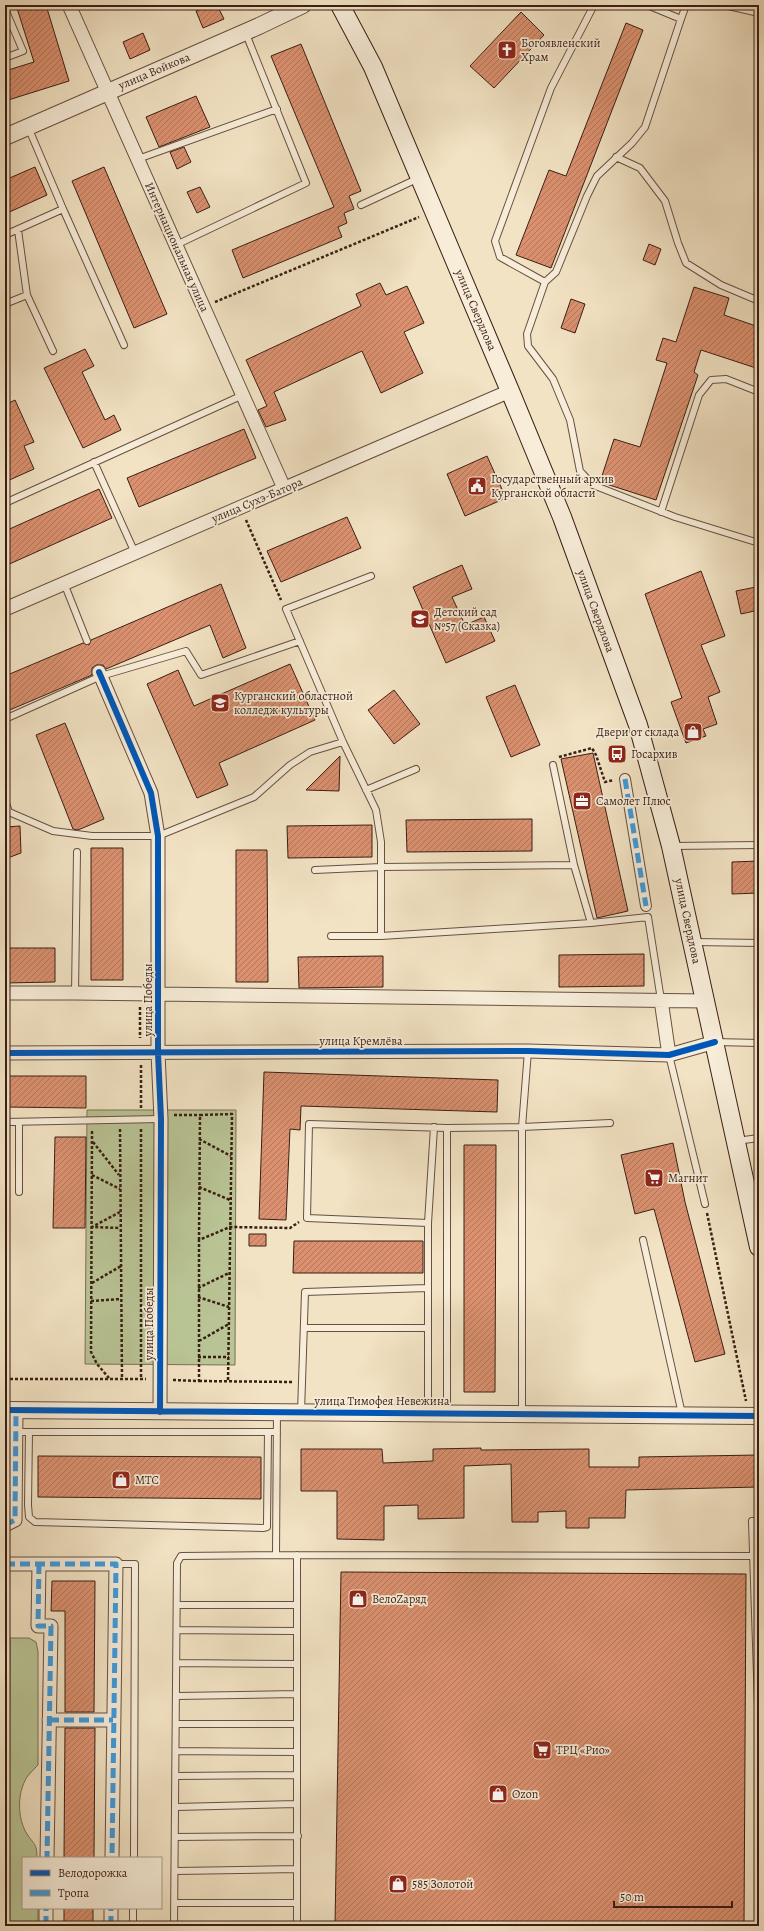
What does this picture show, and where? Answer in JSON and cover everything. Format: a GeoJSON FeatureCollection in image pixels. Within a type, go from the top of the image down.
{"type":"FeatureCollection","features":[{"type":"Feature","properties":{"kind":"main road","name":"улица Свердлова"},"geometry":{"type":"LineString","coordinates":[[340,5],[373,67],[510,391],[562,517],[638,725],[672,846],[735,1141],[755,1205],[759,1247]]}},
{"type":"Feature","properties":{"kind":"street","name":"Интернациональная улица"},"geometry":{"type":"LineString","coordinates":[[69,5],[284,488]]}},
{"type":"Feature","properties":{"kind":"street","name":"улица Войкова"},"geometry":{"type":"LineString","coordinates":[[5,137],[304,5]]}},
{"type":"Feature","properties":{"kind":"street","name":"улица Сухэ-Батора"},"geometry":{"type":"LineString","coordinates":[[5,609],[510,391]]}},
{"type":"Feature","properties":{"kind":"street","name":"улица Победы"},"geometry":{"type":"LineString","coordinates":[[100,674],[151,793],[158,836],[158,1053],[161,1117],[160,1412]]}},
{"type":"Feature","properties":{"kind":"street"},"geometry":{"type":"LineString","coordinates":[[625,778],[646,906]]}},
{"type":"Feature","properties":{"kind":"street"},"geometry":{"type":"LineString","coordinates":[[5,993],[140,993],[705,1001]]}},
{"type":"Feature","properties":{"kind":"street"},"geometry":{"type":"LineString","coordinates":[[661,1000],[669,1055]]}},
{"type":"Feature","properties":{"kind":"street","name":"улица Кремлёва"},"geometry":{"type":"LineString","coordinates":[[5,1053],[528,1051],[669,1055],[715,1042]]}},
{"type":"Feature","properties":{"kind":"street"},"geometry":{"type":"LineString","coordinates":[[5,1525],[15,1520],[10,1452],[22,1432],[11,1410]]}},
{"type":"Feature","properties":{"kind":"street","name":"улица Тимофея Невежина"},"geometry":{"type":"LineString","coordinates":[[11,1410],[160,1412],[447,1412],[754,1416]]}},
{"type":"Feature","properties":{"kind":"street"},"geometry":{"type":"LineString","coordinates":[[5,1564],[116,1564],[112,1857]]}},
{"type":"Feature","properties":{"kind":"street"},"geometry":{"type":"LineString","coordinates":[[39,1564],[38,1626],[51,1626],[47,1857]]}},
{"type":"Feature","properties":{"kind":"street"},"geometry":{"type":"LineString","coordinates":[[49,1720],[113,1720]]}},
{"type":"Feature","properties":{"kind":"street"},"geometry":{"type":"LineString","coordinates":[[46,1909],[46,1926]]}},
{"type":"Feature","properties":{"kind":"street"},"geometry":{"type":"LineString","coordinates":[[111,1909],[111,1926]]}},
{"type":"Feature","properties":{"kind":"lane"},"geometry":{"type":"LineString","coordinates":[[545,282],[500,257],[495,241],[551,88],[594,5]]}},
{"type":"Feature","properties":{"kind":"lane"},"geometry":{"type":"LineString","coordinates":[[647,5],[681,19]]}},
{"type":"Feature","properties":{"kind":"lane"},"geometry":{"type":"LineString","coordinates":[[686,5],[645,127],[632,144],[616,157],[597,176],[587,196],[556,272],[545,282],[527,334],[528,346],[553,379],[570,420],[580,471],[593,485],[661,512],[759,543]]}},
{"type":"Feature","properties":{"kind":"lane"},"geometry":{"type":"LineString","coordinates":[[724,5],[759,12]]}},
{"type":"Feature","properties":{"kind":"lane"},"geometry":{"type":"LineString","coordinates":[[5,9],[22,51],[5,58]]}},
{"type":"Feature","properties":{"kind":"lane"},"geometry":{"type":"LineString","coordinates":[[176,245],[306,183],[245,32]]}},
{"type":"Feature","properties":{"kind":"lane"},"geometry":{"type":"LineString","coordinates":[[138,159],[277,109]]}},
{"type":"Feature","properties":{"kind":"lane"},"geometry":{"type":"LineString","coordinates":[[27,126],[124,345]]}},
{"type":"Feature","properties":{"kind":"lane"},"geometry":{"type":"LineString","coordinates":[[616,157],[640,168],[665,201],[686,263],[721,285],[759,301]]}},
{"type":"Feature","properties":{"kind":"lane"},"geometry":{"type":"LineString","coordinates":[[361,205],[420,178]]}},
{"type":"Feature","properties":{"kind":"lane"},"geometry":{"type":"LineString","coordinates":[[5,235],[63,209]]}},
{"type":"Feature","properties":{"kind":"lane"},"geometry":{"type":"LineString","coordinates":[[18,230],[27,294],[53,351]]}},
{"type":"Feature","properties":{"kind":"lane"},"geometry":{"type":"LineString","coordinates":[[5,304],[27,294]]}},
{"type":"Feature","properties":{"kind":"lane"},"geometry":{"type":"LineString","coordinates":[[661,512],[699,395],[711,380],[726,379],[759,392]]}},
{"type":"Feature","properties":{"kind":"lane"},"geometry":{"type":"LineString","coordinates":[[5,503],[243,395]]}},
{"type":"Feature","properties":{"kind":"lane"},"geometry":{"type":"LineString","coordinates":[[94,462],[135,553]]}},
{"type":"Feature","properties":{"kind":"lane"},"geometry":{"type":"LineString","coordinates":[[371,576],[286,609],[343,742],[376,810],[381,842],[381,936]]}},
{"type":"Feature","properties":{"kind":"lane"},"geometry":{"type":"LineString","coordinates":[[64,583],[88,641]]}},
{"type":"Feature","properties":{"kind":"lane"},"geometry":{"type":"LineString","coordinates":[[5,719],[100,674],[186,650],[201,675],[300,641]]}},
{"type":"Feature","properties":{"kind":"lane"},"geometry":{"type":"LineString","coordinates":[[5,800],[9,812],[53,831],[92,836],[158,836],[254,797],[290,765],[310,752],[343,742]]}},
{"type":"Feature","properties":{"kind":"lane"},"geometry":{"type":"LineString","coordinates":[[553,765],[574,866],[592,923]]}},
{"type":"Feature","properties":{"kind":"lane"},"geometry":{"type":"LineString","coordinates":[[366,790],[416,769]]}},
{"type":"Feature","properties":{"kind":"lane"},"geometry":{"type":"LineString","coordinates":[[672,846],[759,845]]}},
{"type":"Feature","properties":{"kind":"lane"},"geometry":{"type":"LineString","coordinates":[[75,993],[77,852]]}},
{"type":"Feature","properties":{"kind":"lane"},"geometry":{"type":"LineString","coordinates":[[315,870],[381,867],[574,866]]}},
{"type":"Feature","properties":{"kind":"lane"},"geometry":{"type":"LineString","coordinates":[[646,906],[661,1000]]}},
{"type":"Feature","properties":{"kind":"lane"},"geometry":{"type":"LineString","coordinates":[[331,936],[381,936],[592,923],[648,917]]}},
{"type":"Feature","properties":{"kind":"lane"},"geometry":{"type":"LineString","coordinates":[[693,942],[759,943]]}},
{"type":"Feature","properties":{"kind":"lane"},"geometry":{"type":"LineString","coordinates":[[715,1042],[759,1043]]}},
{"type":"Feature","properties":{"kind":"lane"},"geometry":{"type":"LineString","coordinates":[[522,1414],[522,1127],[528,1051]]}},
{"type":"Feature","properties":{"kind":"lane"},"geometry":{"type":"LineString","coordinates":[[669,1055],[705,1204]]}},
{"type":"Feature","properties":{"kind":"lane"},"geometry":{"type":"LineString","coordinates":[[5,1122],[141,1120],[161,1117]]}},
{"type":"Feature","properties":{"kind":"lane"},"geometry":{"type":"LineString","coordinates":[[19,1122],[19,1192]]}},
{"type":"Feature","properties":{"kind":"lane"},"geometry":{"type":"LineString","coordinates":[[428,1223],[307,1218],[309,1124],[447,1128],[522,1127],[610,1123]]}},
{"type":"Feature","properties":{"kind":"lane"},"geometry":{"type":"LineString","coordinates":[[428,1412],[428,1223],[434,1127]]}},
{"type":"Feature","properties":{"kind":"lane"},"geometry":{"type":"LineString","coordinates":[[447,1128],[447,1412]]}},
{"type":"Feature","properties":{"kind":"lane"},"geometry":{"type":"LineString","coordinates":[[735,1141],[759,1138]]}},
{"type":"Feature","properties":{"kind":"lane"},"geometry":{"type":"LineString","coordinates":[[643,1240],[682,1414]]}},
{"type":"Feature","properties":{"kind":"lane"},"geometry":{"type":"LineString","coordinates":[[301,1412],[305,1292],[427,1288]]}},
{"type":"Feature","properties":{"kind":"lane"},"geometry":{"type":"LineString","coordinates":[[304,1328],[427,1328]]}},
{"type":"Feature","properties":{"kind":"lane"},"geometry":{"type":"LineString","coordinates":[[276,1555],[277,1412]]}},
{"type":"Feature","properties":{"kind":"lane"},"geometry":{"type":"LineString","coordinates":[[268,1432],[267,1527],[35,1522],[29,1517],[22,1432],[268,1432],[277,1432]]}},
{"type":"Feature","properties":{"kind":"lane"},"geometry":{"type":"LineString","coordinates":[[759,1521],[752,1521],[759,1737]]}},
{"type":"Feature","properties":{"kind":"lane"},"geometry":{"type":"LineString","coordinates":[[297,1555],[298,1926]]}},
{"type":"Feature","properties":{"kind":"lane"},"geometry":{"type":"LineString","coordinates":[[174,1926],[177,1724],[177,1563],[181,1556],[753,1556]]}},
{"type":"Feature","properties":{"kind":"lane"},"geometry":{"type":"LineString","coordinates":[[116,1564],[135,1564],[134,1857]]}},
{"type":"Feature","properties":{"kind":"lane"},"geometry":{"type":"LineString","coordinates":[[177,1605],[297,1605]]}},
{"type":"Feature","properties":{"kind":"lane"},"geometry":{"type":"LineString","coordinates":[[177,1630],[297,1631]]}},
{"type":"Feature","properties":{"kind":"lane"},"geometry":{"type":"LineString","coordinates":[[177,1663],[297,1664]]}},
{"type":"Feature","properties":{"kind":"lane"},"geometry":{"type":"LineString","coordinates":[[177,1696],[297,1694]]}},
{"type":"Feature","properties":{"kind":"lane"},"geometry":{"type":"LineString","coordinates":[[177,1724],[297,1724]]}},
{"type":"Feature","properties":{"kind":"lane"},"geometry":{"type":"LineString","coordinates":[[176,1752],[297,1752]]}},
{"type":"Feature","properties":{"kind":"lane"},"geometry":{"type":"LineString","coordinates":[[176,1776],[297,1775]]}},
{"type":"Feature","properties":{"kind":"lane"},"geometry":{"type":"LineString","coordinates":[[176,1807],[297,1804]]}},
{"type":"Feature","properties":{"kind":"lane"},"geometry":{"type":"LineString","coordinates":[[175,1837],[298,1836]]}},
{"type":"Feature","properties":{"kind":"lane"},"geometry":{"type":"LineString","coordinates":[[175,1871],[297,1869]]}},
{"type":"Feature","properties":{"kind":"lane"},"geometry":{"type":"LineString","coordinates":[[175,1903],[297,1903]]}},
{"type":"Feature","properties":{"kind":"lane"},"geometry":{"type":"LineString","coordinates":[[133,1909],[133,1926]]}},
{"type":"Feature","properties":{"kind":"path"},"geometry":{"type":"LineString","coordinates":[[204,307],[434,211]]}},
{"type":"Feature","properties":{"kind":"path"},"geometry":{"type":"LineString","coordinates":[[240,507],[286,609]]}},
{"type":"Feature","properties":{"kind":"path"},"geometry":{"type":"LineString","coordinates":[[557,757],[592,748],[596,755],[605,782],[625,778]]}},
{"type":"Feature","properties":{"kind":"path"},"geometry":{"type":"LineString","coordinates":[[140,993],[141,1379]]}},
{"type":"Feature","properties":{"kind":"path"},"geometry":{"type":"LineString","coordinates":[[161,1117],[232,1114],[228,1382]]}},
{"type":"Feature","properties":{"kind":"path"},"geometry":{"type":"LineString","coordinates":[[199,1381],[198,1240],[200,1115]]}},
{"type":"Feature","properties":{"kind":"path"},"geometry":{"type":"LineString","coordinates":[[92,1120],[91,1352],[97,1364],[109,1379]]}},
{"type":"Feature","properties":{"kind":"path"},"geometry":{"type":"LineString","coordinates":[[120,1120],[122,1379]]}},
{"type":"Feature","properties":{"kind":"path"},"geometry":{"type":"LineString","coordinates":[[199,1139],[231,1156]]}},
{"type":"Feature","properties":{"kind":"path"},"geometry":{"type":"LineString","coordinates":[[92,1141],[120,1176]]}},
{"type":"Feature","properties":{"kind":"path"},"geometry":{"type":"LineString","coordinates":[[92,1175],[120,1189]]}},
{"type":"Feature","properties":{"kind":"path"},"geometry":{"type":"LineString","coordinates":[[199,1187],[230,1200]]}},
{"type":"Feature","properties":{"kind":"path"},"geometry":{"type":"LineString","coordinates":[[705,1204],[754,1416]]}},
{"type":"Feature","properties":{"kind":"path"},"geometry":{"type":"LineString","coordinates":[[92,1227],[120,1212]]}},
{"type":"Feature","properties":{"kind":"path"},"geometry":{"type":"LineString","coordinates":[[198,1240],[230,1227],[290,1228],[307,1218]]}},
{"type":"Feature","properties":{"kind":"path"},"geometry":{"type":"LineString","coordinates":[[92,1227],[120,1228]]}},
{"type":"Feature","properties":{"kind":"path"},"geometry":{"type":"LineString","coordinates":[[91,1283],[121,1266]]}},
{"type":"Feature","properties":{"kind":"path"},"geometry":{"type":"LineString","coordinates":[[198,1288],[229,1273]]}},
{"type":"Feature","properties":{"kind":"path"},"geometry":{"type":"LineString","coordinates":[[198,1297],[229,1306]]}},
{"type":"Feature","properties":{"kind":"path"},"geometry":{"type":"LineString","coordinates":[[91,1301],[121,1299]]}},
{"type":"Feature","properties":{"kind":"path"},"geometry":{"type":"LineString","coordinates":[[198,1341],[229,1324]]}},
{"type":"Feature","properties":{"kind":"path"},"geometry":{"type":"LineString","coordinates":[[198,1357],[229,1357]]}},
{"type":"Feature","properties":{"kind":"path"},"geometry":{"type":"LineString","coordinates":[[5,1378],[302,1382]]}},
{"type":"Feature","properties":{"kind":"green space"},"geometry":{"type":"Polygon","coordinates":[[[87,1110],[236,1110],[235,1365],[85,1364],[87,1110]]]}},
{"type":"Feature","properties":{"kind":"green space"},"geometry":{"type":"Polygon","coordinates":[[[10,1638],[29,1638],[36,1642],[38,1651],[38,1765],[27,1777],[21,1790],[20,1813],[24,1828],[35,1844],[37,1857],[22,1857],[22,1909],[38,1909],[38,1926],[9,1926],[10,1638]]]}},
{"type":"Feature","properties":{"kind":"building"},"geometry":{"type":"Polygon","coordinates":[[[16,5],[46,5],[69,81],[5,101],[5,71],[34,62],[16,5]]]}},
{"type":"Feature","properties":{"kind":"building"},"geometry":{"type":"Polygon","coordinates":[[[210,5],[217,5],[224,19],[203,28],[196,11],[210,5]]]}},
{"type":"Feature","properties":{"kind":"building","name":"Богоявленский Храм"},"geometry":{"type":"Polygon","coordinates":[[[521,12],[544,35],[494,88],[470,66],[521,12]]]}},
{"type":"Feature","properties":{"kind":"building"},"geometry":{"type":"Polygon","coordinates":[[[626,23],[643,30],[551,268],[516,255],[549,170],[566,176],[626,23]]]}},
{"type":"Feature","properties":{"kind":"building"},"geometry":{"type":"Polygon","coordinates":[[[143,33],[150,50],[130,59],[123,42],[143,33]]]}},
{"type":"Feature","properties":{"kind":"building"},"geometry":{"type":"Polygon","coordinates":[[[301,44],[361,191],[349,196],[354,209],[344,213],[347,223],[338,227],[342,237],[243,278],[232,250],[334,207],[271,56],[301,44]]]}},
{"type":"Feature","properties":{"kind":"building"},"geometry":{"type":"Polygon","coordinates":[[[196,96],[210,127],[159,147],[146,117],[196,96]]]}},
{"type":"Feature","properties":{"kind":"building"},"geometry":{"type":"Polygon","coordinates":[[[184,147],[191,162],[177,169],[170,152],[184,147]]]}},
{"type":"Feature","properties":{"kind":"building"},"geometry":{"type":"Polygon","coordinates":[[[35,167],[47,195],[5,214],[5,180],[35,167]]]}},
{"type":"Feature","properties":{"kind":"building"},"geometry":{"type":"Polygon","coordinates":[[[104,167],[167,314],[134,328],[72,181],[104,167]]]}},
{"type":"Feature","properties":{"kind":"building"},"geometry":{"type":"Polygon","coordinates":[[[200,187],[210,207],[197,213],[187,192],[200,187]]]}},
{"type":"Feature","properties":{"kind":"building"},"geometry":{"type":"Polygon","coordinates":[[[649,244],[661,249],[655,265],[643,260],[649,244]]]}},
{"type":"Feature","properties":{"kind":"building"},"geometry":{"type":"Polygon","coordinates":[[[380,283],[386,295],[407,286],[424,323],[404,332],[423,373],[381,393],[362,351],[274,392],[286,420],[266,427],[258,410],[267,406],[246,360],[361,306],[356,294],[380,283]]]}},
{"type":"Feature","properties":{"kind":"building"},"geometry":{"type":"Polygon","coordinates":[[[694,287],[729,298],[724,315],[759,327],[759,369],[701,350],[694,372],[698,375],[656,500],[600,482],[614,439],[640,447],[667,363],[656,360],[663,338],[676,342],[694,287]]]}},
{"type":"Feature","properties":{"kind":"building"},"geometry":{"type":"Polygon","coordinates":[[[571,299],[585,304],[575,333],[561,328],[571,299]]]}},
{"type":"Feature","properties":{"kind":"building"},"geometry":{"type":"Polygon","coordinates":[[[85,349],[94,366],[82,372],[105,420],[114,415],[121,430],[83,448],[44,368],[85,349]]]}},
{"type":"Feature","properties":{"kind":"building"},"geometry":{"type":"Polygon","coordinates":[[[15,400],[34,442],[24,446],[34,469],[5,482],[5,405],[15,400]]]}},
{"type":"Feature","properties":{"kind":"building"},"geometry":{"type":"Polygon","coordinates":[[[244,429],[256,458],[139,507],[127,478],[244,429]]]}},
{"type":"Feature","properties":{"kind":"building"},"geometry":{"type":"Polygon","coordinates":[[[487,456],[506,498],[465,516],[447,474],[487,456]]]}},
{"type":"Feature","properties":{"kind":"building"},"geometry":{"type":"Polygon","coordinates":[[[99,489],[112,518],[5,566],[5,531],[99,489]]]}},
{"type":"Feature","properties":{"kind":"building"},"geometry":{"type":"Polygon","coordinates":[[[347,517],[361,548],[281,582],[267,551],[347,517]]]}},
{"type":"Feature","properties":{"kind":"building"},"geometry":{"type":"Polygon","coordinates":[[[462,565],[472,589],[452,597],[465,625],[484,617],[495,641],[446,663],[413,587],[462,565]]]}},
{"type":"Feature","properties":{"kind":"building"},"geometry":{"type":"Polygon","coordinates":[[[701,571],[725,636],[701,645],[720,692],[708,697],[717,724],[703,729],[706,736],[686,743],[671,702],[682,698],[645,594],[701,571]]]}},
{"type":"Feature","properties":{"kind":"building"},"geometry":{"type":"Polygon","coordinates":[[[221,584],[246,648],[223,658],[210,625],[106,669],[103,665],[96,665],[92,668],[92,675],[5,712],[5,676],[83,643],[89,645],[91,640],[221,584]]]}},
{"type":"Feature","properties":{"kind":"building"},"geometry":{"type":"Polygon","coordinates":[[[756,587],[759,610],[741,614],[736,591],[756,587]]]}},
{"type":"Feature","properties":{"kind":"building"},"geometry":{"type":"Polygon","coordinates":[[[290,664],[315,720],[219,763],[228,785],[197,798],[147,684],[178,670],[194,706],[290,664]]]}},
{"type":"Feature","properties":{"kind":"building"},"geometry":{"type":"Polygon","coordinates":[[[515,685],[540,745],[511,757],[486,697],[515,685]]]}},
{"type":"Feature","properties":{"kind":"building"},"geometry":{"type":"Polygon","coordinates":[[[394,690],[420,724],[394,744],[368,710],[394,690]]]}},
{"type":"Feature","properties":{"kind":"building"},"geometry":{"type":"Polygon","coordinates":[[[65,723],[104,819],[78,830],[73,829],[36,735],[65,723]]]}},
{"type":"Feature","properties":{"kind":"building"},"geometry":{"type":"Polygon","coordinates":[[[593,753],[628,911],[597,918],[561,759],[593,753]]]}},
{"type":"Feature","properties":{"kind":"building"},"geometry":{"type":"Polygon","coordinates":[[[340,756],[339,791],[306,790],[340,756]]]}},
{"type":"Feature","properties":{"kind":"building"},"geometry":{"type":"Polygon","coordinates":[[[532,819],[532,851],[407,852],[406,820],[532,819]]]}},
{"type":"Feature","properties":{"kind":"building"},"geometry":{"type":"Polygon","coordinates":[[[372,825],[372,857],[288,858],[287,826],[372,825]]]}},
{"type":"Feature","properties":{"kind":"building"},"geometry":{"type":"Polygon","coordinates":[[[20,826],[21,853],[5,859],[5,827],[20,826]]]}},
{"type":"Feature","properties":{"kind":"building"},"geometry":{"type":"Polygon","coordinates":[[[91,848],[123,848],[123,980],[91,980],[91,848]]]}},
{"type":"Feature","properties":{"kind":"building"},"geometry":{"type":"Polygon","coordinates":[[[236,850],[267,850],[268,982],[236,982],[236,850]]]}},
{"type":"Feature","properties":{"kind":"building"},"geometry":{"type":"Polygon","coordinates":[[[759,861],[759,893],[732,894],[732,862],[759,861]]]}},
{"type":"Feature","properties":{"kind":"building"},"geometry":{"type":"Polygon","coordinates":[[[5,948],[55,948],[55,982],[5,983],[5,948]]]}},
{"type":"Feature","properties":{"kind":"building"},"geometry":{"type":"Polygon","coordinates":[[[644,954],[644,986],[559,987],[559,955],[644,954]]]}},
{"type":"Feature","properties":{"kind":"building"},"geometry":{"type":"Polygon","coordinates":[[[383,956],[383,987],[299,988],[298,957],[383,956]]]}},
{"type":"Feature","properties":{"kind":"building"},"geometry":{"type":"Polygon","coordinates":[[[264,1072],[498,1080],[497,1112],[301,1106],[300,1130],[290,1129],[286,1220],[259,1219],[264,1072]]]}},
{"type":"Feature","properties":{"kind":"building"},"geometry":{"type":"Polygon","coordinates":[[[5,1076],[86,1076],[86,1108],[5,1107],[5,1076]]]}},
{"type":"Feature","properties":{"kind":"building"},"geometry":{"type":"Polygon","coordinates":[[[55,1137],[86,1137],[85,1228],[53,1228],[55,1137]]]}},
{"type":"Feature","properties":{"kind":"building"},"geometry":{"type":"Polygon","coordinates":[[[673,1143],[685,1202],[725,1354],[695,1362],[654,1209],[635,1214],[621,1155],[673,1143]]]}},
{"type":"Feature","properties":{"kind":"building"},"geometry":{"type":"Polygon","coordinates":[[[464,1145],[496,1145],[495,1392],[464,1392],[464,1145]]]}},
{"type":"Feature","properties":{"kind":"building"},"geometry":{"type":"Polygon","coordinates":[[[249,1234],[266,1234],[266,1246],[249,1246],[249,1234]]]}},
{"type":"Feature","properties":{"kind":"building"},"geometry":{"type":"Polygon","coordinates":[[[294,1241],[423,1241],[423,1273],[293,1273],[294,1241]]]}},
{"type":"Feature","properties":{"kind":"building"},"geometry":{"type":"Polygon","coordinates":[[[481,1448],[481,1450],[589,1449],[589,1467],[639,1467],[639,1457],[759,1455],[759,1487],[626,1490],[625,1518],[589,1518],[589,1528],[566,1528],[566,1511],[538,1512],[538,1522],[512,1522],[511,1464],[464,1466],[464,1518],[418,1519],[418,1505],[384,1506],[384,1540],[337,1539],[337,1491],[301,1491],[301,1449],[382,1449],[383,1463],[433,1461],[433,1449],[481,1448]]]}},
{"type":"Feature","properties":{"kind":"building"},"geometry":{"type":"Polygon","coordinates":[[[38,1456],[261,1457],[261,1499],[38,1497],[38,1456]]]}},
{"type":"Feature","properties":{"kind":"building","name":"ТРЦ «Рио»"},"geometry":{"type":"Polygon","coordinates":[[[341,1572],[746,1574],[744,1926],[335,1926],[341,1572]]]}},
{"type":"Feature","properties":{"kind":"building"},"geometry":{"type":"Polygon","coordinates":[[[52,1581],[95,1581],[94,1712],[65,1712],[65,1611],[51,1611],[52,1581]]]}},
{"type":"Feature","properties":{"kind":"building"},"geometry":{"type":"Polygon","coordinates":[[[65,1728],[95,1728],[94,1857],[64,1857],[65,1728]]]}},
{"type":"Feature","properties":{"kind":"building"},"geometry":{"type":"Polygon","coordinates":[[[64,1909],[93,1909],[93,1926],[64,1926],[64,1909]]]}},
{"type":"Feature","properties":{"kind":"marked path"},"geometry":{"type":"LineString","coordinates":[[625,779],[646,906]]}},
{"type":"Feature","properties":{"kind":"marked path"},"geometry":{"type":"LineString","coordinates":[[5,1525],[15,1520],[16,1410]]}},
{"type":"Feature","properties":{"kind":"marked path"},"geometry":{"type":"LineString","coordinates":[[5,1564],[116,1564],[112,1857]]}},
{"type":"Feature","properties":{"kind":"marked path"},"geometry":{"type":"LineString","coordinates":[[39,1564],[38,1626],[51,1626],[47,1857]]}},
{"type":"Feature","properties":{"kind":"marked path"},"geometry":{"type":"LineString","coordinates":[[49,1720],[113,1720]]}},
{"type":"Feature","properties":{"kind":"marked path"},"geometry":{"type":"LineString","coordinates":[[46,1909],[46,1926]]}},
{"type":"Feature","properties":{"kind":"marked path"},"geometry":{"type":"LineString","coordinates":[[111,1909],[111,1926]]}},
{"type":"Feature","properties":{"kind":"cycle path"},"geometry":{"type":"LineString","coordinates":[[99,672],[151,793],[158,836],[158,1053],[161,1119],[160,1412]]}},
{"type":"Feature","properties":{"kind":"cycle path"},"geometry":{"type":"LineString","coordinates":[[5,1053],[528,1051],[669,1055],[715,1042]]}},
{"type":"Feature","properties":{"kind":"cycle path"},"geometry":{"type":"LineString","coordinates":[[5,1410],[759,1416]]}},
{"type":"Feature","properties":{"kind":"place","name":"Богоявленский Храм"},"geometry":{"type":"Point","coordinates":[507,50]}},
{"type":"Feature","properties":{"kind":"place","name":"Государственный архив Курганской области"},"geometry":{"type":"Point","coordinates":[477,486]}},
{"type":"Feature","properties":{"kind":"place","name":"Детский сад №57 (Сказка)"},"geometry":{"type":"Point","coordinates":[420,619]}},
{"type":"Feature","properties":{"kind":"place","name":"Курганский областной колледж культуры"},"geometry":{"type":"Point","coordinates":[220,703]}},
{"type":"Feature","properties":{"kind":"place","name":"Двери от склада"},"geometry":{"type":"Point","coordinates":[693,732]}},
{"type":"Feature","properties":{"kind":"place","name":"Госархив"},"geometry":{"type":"Point","coordinates":[617,754]}},
{"type":"Feature","properties":{"kind":"place","name":"Самолет Плюс"},"geometry":{"type":"Point","coordinates":[582,801]}},
{"type":"Feature","properties":{"kind":"place","name":"Магнит"},"geometry":{"type":"Point","coordinates":[654,1178]}},
{"type":"Feature","properties":{"kind":"place","name":"МТС"},"geometry":{"type":"Point","coordinates":[121,1480]}},
{"type":"Feature","properties":{"kind":"place","name":"ВелоZаряд"},"geometry":{"type":"Point","coordinates":[358,1599]}},
{"type":"Feature","properties":{"kind":"place","name":"ТРЦ «Рио»"},"geometry":{"type":"Point","coordinates":[542,1750]}},
{"type":"Feature","properties":{"kind":"place","name":"Ozon"},"geometry":{"type":"Point","coordinates":[498,1794]}},
{"type":"Feature","properties":{"kind":"place","name":"585 Золотой"},"geometry":{"type":"Point","coordinates":[398,1884]}}]}
